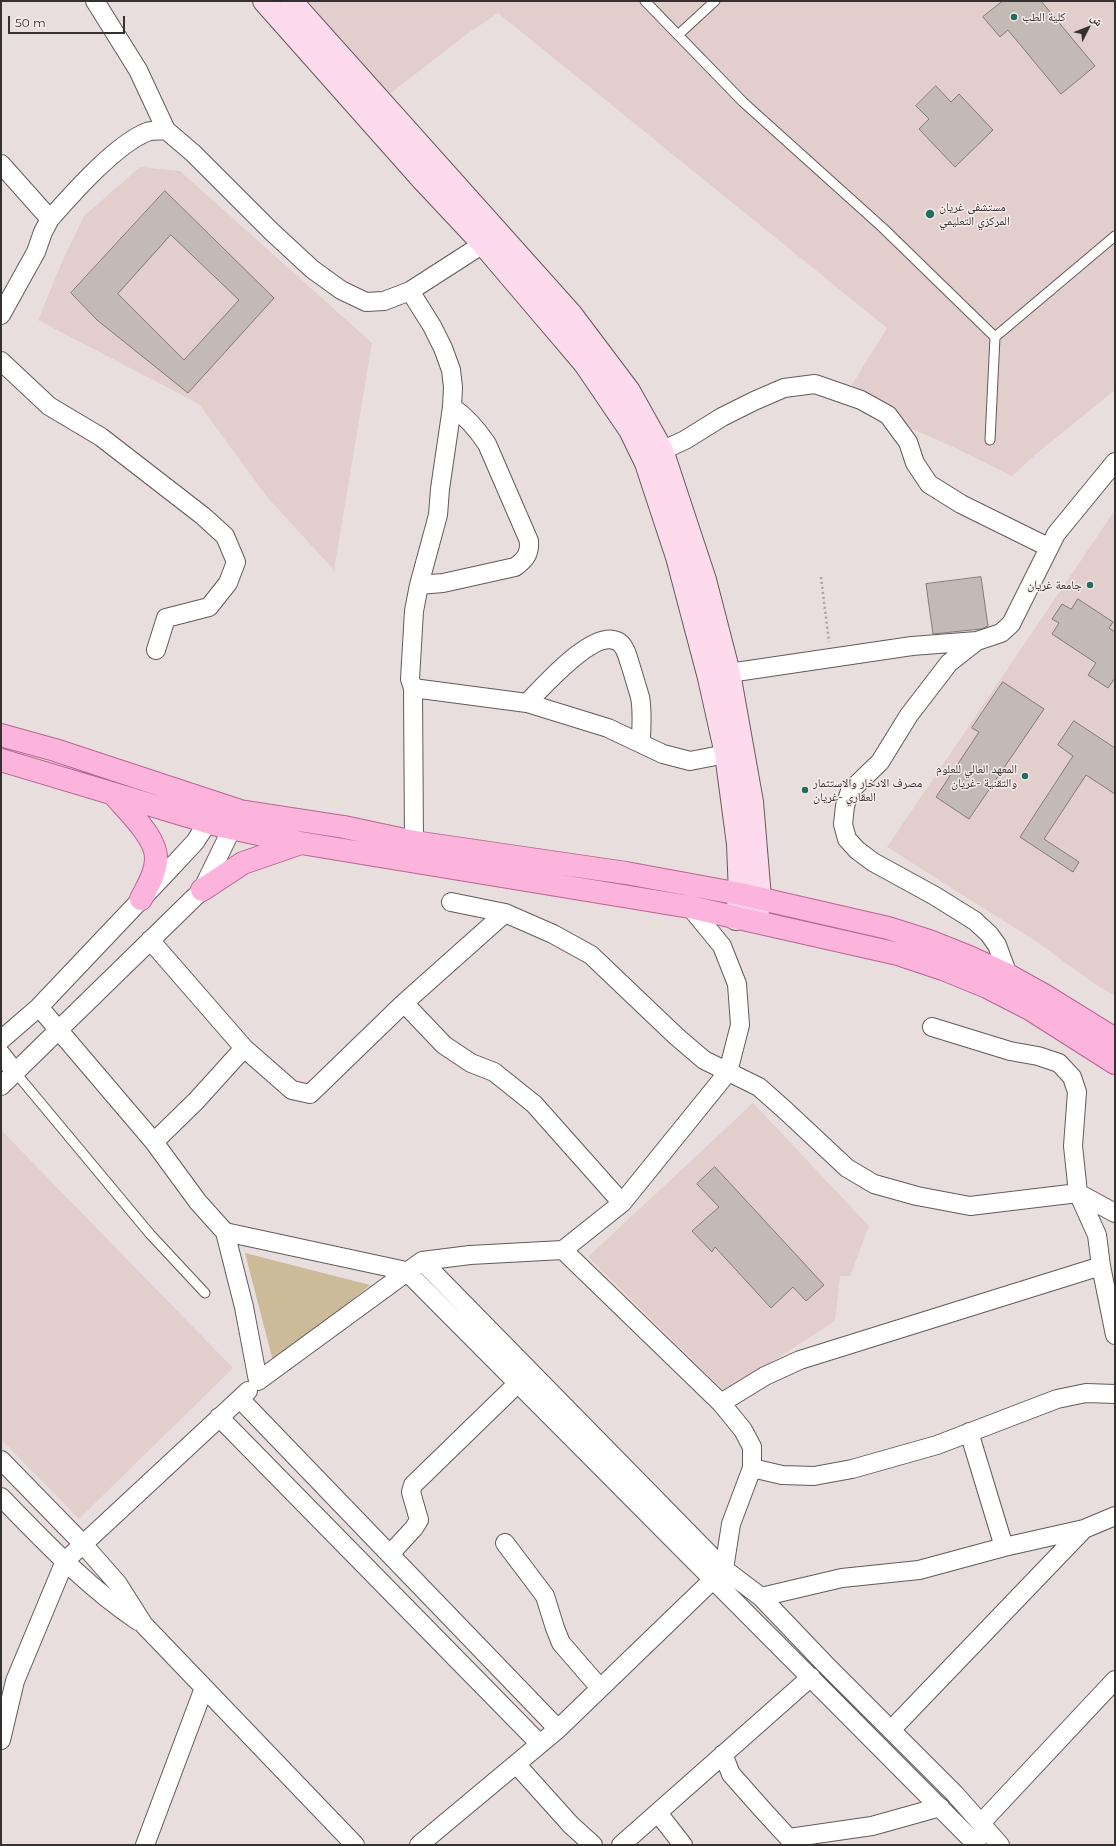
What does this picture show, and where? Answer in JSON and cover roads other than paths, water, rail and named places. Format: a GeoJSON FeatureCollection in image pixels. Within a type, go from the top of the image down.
{"type":"FeatureCollection","features":[{"type":"Feature","properties":{"kind":"main road"},"geometry":{"type":"LineString","coordinates":[[264,1],[571,314],[629,391],[653,454],[705,580],[729,673],[752,802],[750,896],[746,920]]}},
{"type":"Feature","properties":{"kind":"main road"},"geometry":{"type":"LineString","coordinates":[[291,1],[483,244],[585,364],[630,430],[653,454],[677,557],[709,678],[726,754],[738,844],[750,896]]}},
{"type":"Feature","properties":{"kind":"main road"},"geometry":{"type":"LineString","coordinates":[[1,735],[55,750],[161,786],[220,804],[236,819],[301,843],[690,907],[898,954],[943,969],[987,987],[1030,1008],[1115,1063]]}},
{"type":"Feature","properties":{"kind":"main road"},"geometry":{"type":"LineString","coordinates":[[1,760],[209,823],[236,819],[344,827],[414,842],[626,874],[750,896],[888,928],[956,952],[1008,975],[1077,1014],[1115,1039]]}},
{"type":"Feature","properties":{"kind":"main road"},"geometry":{"type":"LineString","coordinates":[[113,794],[140,824],[150,838],[156,858],[152,876],[141,899]]}},
{"type":"Feature","properties":{"kind":"main road"},"geometry":{"type":"LineString","coordinates":[[202,890],[243,863],[301,843]]}},
{"type":"Feature","properties":{"kind":"street"},"geometry":{"type":"LineString","coordinates":[[95,1],[138,70],[166,130],[193,153],[271,231],[312,269],[341,290],[366,302],[384,301],[410,291],[483,244]]}},
{"type":"Feature","properties":{"kind":"street"},"geometry":{"type":"LineString","coordinates":[[1,314],[36,252],[43,232],[50,219],[73,192],[128,144],[148,132],[166,130]]}},
{"type":"Feature","properties":{"kind":"street"},"geometry":{"type":"LineString","coordinates":[[1,164],[50,219]]}},
{"type":"Feature","properties":{"kind":"street"},"geometry":{"type":"LineString","coordinates":[[410,291],[432,326],[451,370],[452,407],[440,489],[438,515],[419,584],[411,644],[410,679],[413,688],[414,842]]}},
{"type":"Feature","properties":{"kind":"street"},"geometry":{"type":"LineString","coordinates":[[1,361],[48,406],[101,437],[176,495],[225,536],[236,562],[228,582],[209,607],[166,618],[156,650]]}},
{"type":"Feature","properties":{"kind":"street"},"geometry":{"type":"LineString","coordinates":[[653,454],[685,440],[722,417],[784,388],[815,384],[861,400],[888,416],[908,442],[915,463],[929,484],[961,504],[1048,547]]}},
{"type":"Feature","properties":{"kind":"street"},"geometry":{"type":"LineString","coordinates":[[419,584],[464,579],[515,567],[524,560],[530,549],[529,541],[487,444],[479,432],[463,414],[452,407]]}},
{"type":"Feature","properties":{"kind":"street"},"geometry":{"type":"LineString","coordinates":[[729,673],[912,646],[976,641],[1001,633],[1011,624],[1048,547],[1056,534],[1115,462]]}},
{"type":"Feature","properties":{"kind":"street"},"geometry":{"type":"LineString","coordinates":[[527,703],[562,668],[585,649],[598,642],[610,639],[618,641],[625,649],[640,697],[642,717],[640,743]]}},
{"type":"Feature","properties":{"kind":"street"},"geometry":{"type":"LineString","coordinates":[[976,641],[949,663],[909,715],[880,762],[850,791],[845,806],[843,824],[847,839],[857,850],[886,870],[935,896],[975,921],[989,934],[997,945],[1008,975]]}},
{"type":"Feature","properties":{"kind":"street"},"geometry":{"type":"LineString","coordinates":[[413,688],[527,703],[608,728],[663,754],[690,761],[726,754]]}},
{"type":"Feature","properties":{"kind":"street"},"geometry":{"type":"LineString","coordinates":[[1,1040],[39,1007],[195,842],[209,823],[220,804]]}},
{"type":"Feature","properties":{"kind":"street"},"geometry":{"type":"LineString","coordinates":[[1,1086],[202,890],[236,819]]}},
{"type":"Feature","properties":{"kind":"street"},"geometry":{"type":"LineString","coordinates":[[451,902],[505,913],[553,934],[591,955],[687,1046],[704,1060],[759,1087],[846,1168],[874,1184],[917,1196],[970,1206],[1078,1193],[1115,1213]]}},
{"type":"Feature","properties":{"kind":"street"},"geometry":{"type":"LineString","coordinates":[[1,1740],[8,1679],[65,1561],[82,1543],[258,1381],[406,1270],[422,1261],[470,1255],[562,1250],[622,1203],[728,1072],[740,1025],[737,984],[722,946],[690,907]]}},
{"type":"Feature","properties":{"kind":"street"},"geometry":{"type":"LineString","coordinates":[[150,940],[244,1048],[292,1090],[310,1094],[404,1003],[505,913]]}},
{"type":"Feature","properties":{"kind":"street"},"geometry":{"type":"LineString","coordinates":[[404,1003],[444,1045],[471,1063],[494,1072],[534,1104],[622,1203]]}},
{"type":"Feature","properties":{"kind":"street"},"geometry":{"type":"LineString","coordinates":[[39,1007],[154,1142],[198,1202],[225,1232],[244,1307],[258,1381]]}},
{"type":"Feature","properties":{"kind":"street"},"geometry":{"type":"LineString","coordinates":[[932,1027],[1010,1051],[1038,1056],[1059,1063],[1072,1077],[1076,1092],[1076,1121],[1073,1146],[1078,1193],[1097,1235],[1101,1266],[1115,1335]]}},
{"type":"Feature","properties":{"kind":"street"},"geometry":{"type":"LineString","coordinates":[[154,1142],[196,1101],[244,1048]]}},
{"type":"Feature","properties":{"kind":"street"},"geometry":{"type":"LineString","coordinates":[[1,1054],[15,1072]]}},
{"type":"Feature","properties":{"kind":"street"},"geometry":{"type":"LineString","coordinates":[[225,1232],[406,1270],[518,1383],[718,1574],[761,1597],[955,1794],[1000,1845]]}},
{"type":"Feature","properties":{"kind":"street"},"geometry":{"type":"LineString","coordinates":[[419,1845],[517,1765],[558,1729],[718,1574],[731,1524],[752,1468],[752,1447],[743,1430],[721,1403],[562,1250]]}},
{"type":"Feature","properties":{"kind":"street"},"geometry":{"type":"LineString","coordinates":[[422,1261],[718,1574],[811,1677],[977,1845]]}},
{"type":"Feature","properties":{"kind":"street"},"geometry":{"type":"LineString","coordinates":[[721,1403],[765,1376],[800,1360],[1101,1266]]}},
{"type":"Feature","properties":{"kind":"street"},"geometry":{"type":"LineString","coordinates":[[390,1554],[414,1528],[418,1520],[411,1492],[413,1485],[518,1383]]}},
{"type":"Feature","properties":{"kind":"street"},"geometry":{"type":"LineString","coordinates":[[752,1468],[782,1475],[814,1476],[852,1469],[937,1445],[1057,1399],[1086,1393],[1115,1394]]}},
{"type":"Feature","properties":{"kind":"street"},"geometry":{"type":"LineString","coordinates":[[240,1399],[558,1729]]}},
{"type":"Feature","properties":{"kind":"street"},"geometry":{"type":"LineString","coordinates":[[219,1417],[540,1744]]}},
{"type":"Feature","properties":{"kind":"street"},"geometry":{"type":"LineString","coordinates":[[969,1432],[1004,1547]]}},
{"type":"Feature","properties":{"kind":"street"},"geometry":{"type":"LineString","coordinates":[[1,1460],[82,1543],[118,1584],[144,1625],[355,1845]]}},
{"type":"Feature","properties":{"kind":"street"},"geometry":{"type":"LineString","coordinates":[[1,1497],[65,1561],[115,1606],[144,1625]]}},
{"type":"Feature","properties":{"kind":"street"},"geometry":{"type":"LineString","coordinates":[[761,1597],[842,1578],[918,1570],[1004,1547],[1084,1529],[1115,1516]]}},
{"type":"Feature","properties":{"kind":"street"},"geometry":{"type":"LineString","coordinates":[[891,1730],[1084,1529]]}},
{"type":"Feature","properties":{"kind":"street"},"geometry":{"type":"LineString","coordinates":[[505,1544],[546,1596],[555,1628],[562,1643],[600,1688]]}},
{"type":"Feature","properties":{"kind":"street"},"geometry":{"type":"LineString","coordinates":[[621,1845],[811,1677]]}},
{"type":"Feature","properties":{"kind":"street"},"geometry":{"type":"LineString","coordinates":[[981,1823],[1115,1680]]}},
{"type":"Feature","properties":{"kind":"street"},"geometry":{"type":"LineString","coordinates":[[145,1845],[204,1688]]}},
{"type":"Feature","properties":{"kind":"street"},"geometry":{"type":"LineString","coordinates":[[723,1754],[731,1774],[792,1842],[872,1826],[940,1807]]}},
{"type":"Feature","properties":{"kind":"street"},"geometry":{"type":"LineString","coordinates":[[517,1765],[571,1825],[593,1845]]}},
{"type":"Feature","properties":{"kind":"street"},"geometry":{"type":"LineString","coordinates":[[658,1813],[683,1845]]}},
{"type":"Feature","properties":{"kind":"lane"},"geometry":{"type":"LineString","coordinates":[[645,1],[743,102],[883,228],[995,337]]}},
{"type":"Feature","properties":{"kind":"lane"},"geometry":{"type":"LineString","coordinates":[[678,36],[715,1]]}},
{"type":"Feature","properties":{"kind":"lane"},"geometry":{"type":"LineString","coordinates":[[990,440],[995,337],[1115,236]]}},
{"type":"Feature","properties":{"kind":"lane"},"geometry":{"type":"LineString","coordinates":[[15,1072],[150,1234],[205,1293]]}},
{"type":"Feature","properties":{"kind":"place","name":"كلية الطب"},"geometry":{"type":"Point","coordinates":[1014,17]}},
{"type":"Feature","properties":{"kind":"place","name":"مستشفى غريان المركزي التعليمي"},"geometry":{"type":"Point","coordinates":[930,214]}},
{"type":"Feature","properties":{"kind":"place","name":"جامعة غريان"},"geometry":{"type":"Point","coordinates":[1090,585]}},
{"type":"Feature","properties":{"kind":"place","name":"المعهد العالي للعلوم والتقنية -غريان"},"geometry":{"type":"Point","coordinates":[1025,776]}},
{"type":"Feature","properties":{"kind":"place","name":"مصرف الادخار والاستثمار العقاري -غريان"},"geometry":{"type":"Point","coordinates":[805,790]}}]}
